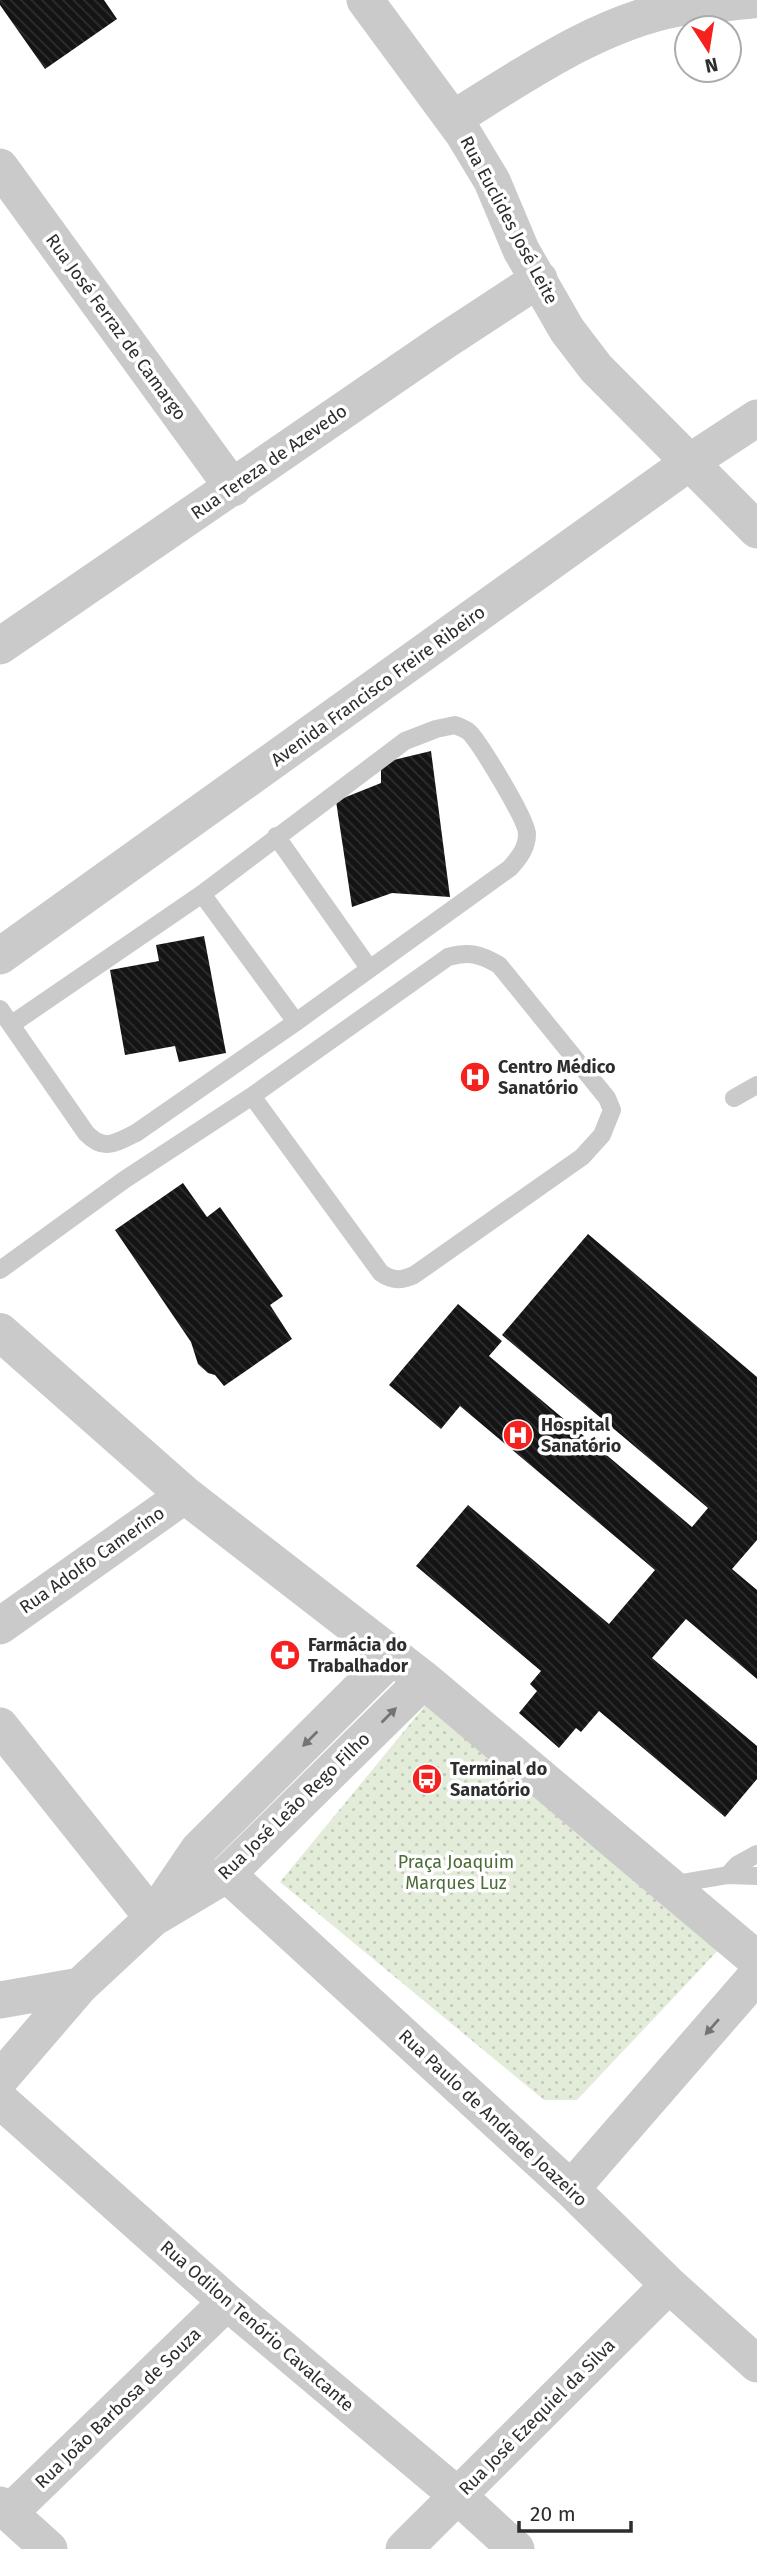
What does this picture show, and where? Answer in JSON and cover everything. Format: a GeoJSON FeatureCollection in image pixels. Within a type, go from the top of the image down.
{"type":"FeatureCollection","features":[{"type":"Feature","properties":{"kind":"street","name":"Rua Euclides José Leite"},"geometry":{"type":"LineString","coordinates":[[365,0],[453,119],[492,181],[521,250],[568,330],[596,368],[757,530]]}},
{"type":"Feature","properties":{"kind":"street"},"geometry":{"type":"LineString","coordinates":[[453,119],[576,45],[629,23],[677,8],[753,0]]}},
{"type":"Feature","properties":{"kind":"street","name":"Rua José Ferraz de Camargo"},"geometry":{"type":"LineString","coordinates":[[0,167],[233,488]]}},
{"type":"Feature","properties":{"kind":"street","name":"Rua Tereza de Azevedo"},"geometry":{"type":"LineString","coordinates":[[0,646],[539,279]]}},
{"type":"Feature","properties":{"kind":"street","name":"Avenida Francisco Freire Ribeiro"},"geometry":{"type":"LineString","coordinates":[[0,956],[690,462],[757,418]]}},
{"type":"Feature","properties":{"kind":"street"},"geometry":{"type":"LineString","coordinates":[[0,1332],[185,1495],[424,1680],[757,1960]]}},
{"type":"Feature","properties":{"kind":"street","name":"Rua Adolfo Camerino"},"geometry":{"type":"LineString","coordinates":[[0,1626],[185,1495]]}},
{"type":"Feature","properties":{"kind":"street","name":"Rua José Leão Rego Filho"},"geometry":{"type":"LineString","coordinates":[[153,1918],[199,1849],[393,1656]]}},
{"type":"Feature","properties":{"kind":"street","name":"Rua José Leão Rego Filho"},"geometry":{"type":"LineString","coordinates":[[0,2079],[80,1986],[153,1918],[228,1874],[424,1680]]}},
{"type":"Feature","properties":{"kind":"street"},"geometry":{"type":"LineString","coordinates":[[0,1726],[153,1918]]}},
{"type":"Feature","properties":{"kind":"street","name":"Rua Paulo de Andrade Joazeiro"},"geometry":{"type":"LineString","coordinates":[[228,1874],[757,2364]]}},
{"type":"Feature","properties":{"kind":"street"},"geometry":{"type":"LineString","coordinates":[[571,2189],[757,1975]]}},
{"type":"Feature","properties":{"kind":"street"},"geometry":{"type":"LineString","coordinates":[[0,2000],[80,1986]]}},
{"type":"Feature","properties":{"kind":"street","name":"Rua Odilon Tenório Cavalcante"},"geometry":{"type":"LineString","coordinates":[[0,2100],[227,2302],[516,2549]]}},
{"type":"Feature","properties":{"kind":"street","name":"Rua José Ezequiel da Silva"},"geometry":{"type":"LineString","coordinates":[[404,2549],[669,2285]]}},
{"type":"Feature","properties":{"kind":"street","name":"Rua João Barbosa de Souza"},"geometry":{"type":"LineString","coordinates":[[4,2509],[227,2302]]}},
{"type":"Feature","properties":{"kind":"street"},"geometry":{"type":"LineString","coordinates":[[4,2509],[50,2549]]}},
{"type":"Feature","properties":{"kind":"lane"},"geometry":{"type":"LineString","coordinates":[[0,1009],[86,1133],[94,1142],[107,1145],[136,1133],[510,868],[522,854],[527,838],[527,826],[518,807],[471,734],[455,725],[436,729],[405,741],[202,894],[12,1024]]}},
{"type":"Feature","properties":{"kind":"lane"},"geometry":{"type":"LineString","coordinates":[[276,836],[369,968]]}},
{"type":"Feature","properties":{"kind":"lane"},"geometry":{"type":"LineString","coordinates":[[202,894],[296,1022]]}},
{"type":"Feature","properties":{"kind":"lane"},"geometry":{"type":"LineString","coordinates":[[0,1270],[124,1180],[252,1096],[448,957],[464,953],[480,954],[499,965],[607,1098],[612,1110],[602,1135],[582,1157],[414,1275],[403,1280],[391,1279],[381,1273],[252,1096]]}},
{"type":"Feature","properties":{"kind":"lane"},"geometry":{"type":"LineString","coordinates":[[734,1098],[757,1085]]}},
{"type":"Feature","properties":{"kind":"lane"},"geometry":{"type":"LineString","coordinates":[[728,1875],[737,1865],[757,1854]]}},
{"type":"Feature","properties":{"kind":"lane"},"geometry":{"type":"LineString","coordinates":[[667,1886],[728,1875],[757,1876]]}},
{"type":"Feature","properties":{"kind":"green space","name":"Praça Joaquim Marques Luz"},"geometry":{"type":"Polygon","coordinates":[[[433,1696],[726,1942],[577,2100],[544,2100],[280,1882],[433,1696]]]}},
{"type":"Feature","properties":{"kind":"building"},"geometry":{"type":"Polygon","coordinates":[[[0,0],[104,0],[117,19],[45,69],[0,5],[0,0]]]}},
{"type":"Feature","properties":{"kind":"building"},"geometry":{"type":"Polygon","coordinates":[[[431,751],[450,897],[392,893],[352,907],[336,801],[381,783],[381,763],[431,751]]]}},
{"type":"Feature","properties":{"kind":"building"},"geometry":{"type":"Polygon","coordinates":[[[204,936],[226,1053],[179,1062],[175,1046],[125,1055],[110,970],[159,961],[156,945],[204,936]]]}},
{"type":"Feature","properties":{"kind":"building"},"geometry":{"type":"Polygon","coordinates":[[[183,1183],[207,1217],[220,1207],[283,1296],[270,1305],[292,1339],[224,1386],[215,1375],[208,1373],[198,1364],[191,1342],[115,1230],[183,1183]]]}},
{"type":"Feature","properties":{"kind":"building"},"geometry":{"type":"Polygon","coordinates":[[[588,1234],[757,1377],[757,1540],[732,1569],[757,1590],[757,1679],[686,1619],[652,1658],[757,1746],[757,1779],[725,1817],[599,1711],[581,1732],[576,1728],[559,1748],[519,1713],[537,1691],[530,1684],[541,1671],[416,1566],[468,1505],[609,1624],[655,1570],[460,1406],[441,1429],[389,1385],[458,1304],[502,1341],[489,1356],[692,1527],[708,1508],[502,1335],[588,1234]]]}},
{"type":"Feature","properties":{"kind":"place","name":"Centro Médico Sanatório"},"geometry":{"type":"Point","coordinates":[475,1077]}},
{"type":"Feature","properties":{"kind":"place","name":"Hospital Sanatório"},"geometry":{"type":"Point","coordinates":[518,1435]}},
{"type":"Feature","properties":{"kind":"place","name":"Farmácia do Trabalhador"},"geometry":{"type":"Point","coordinates":[285,1655]}},
{"type":"Feature","properties":{"kind":"place","name":"Terminal do Sanatório"},"geometry":{"type":"Point","coordinates":[427,1779]}}]}
